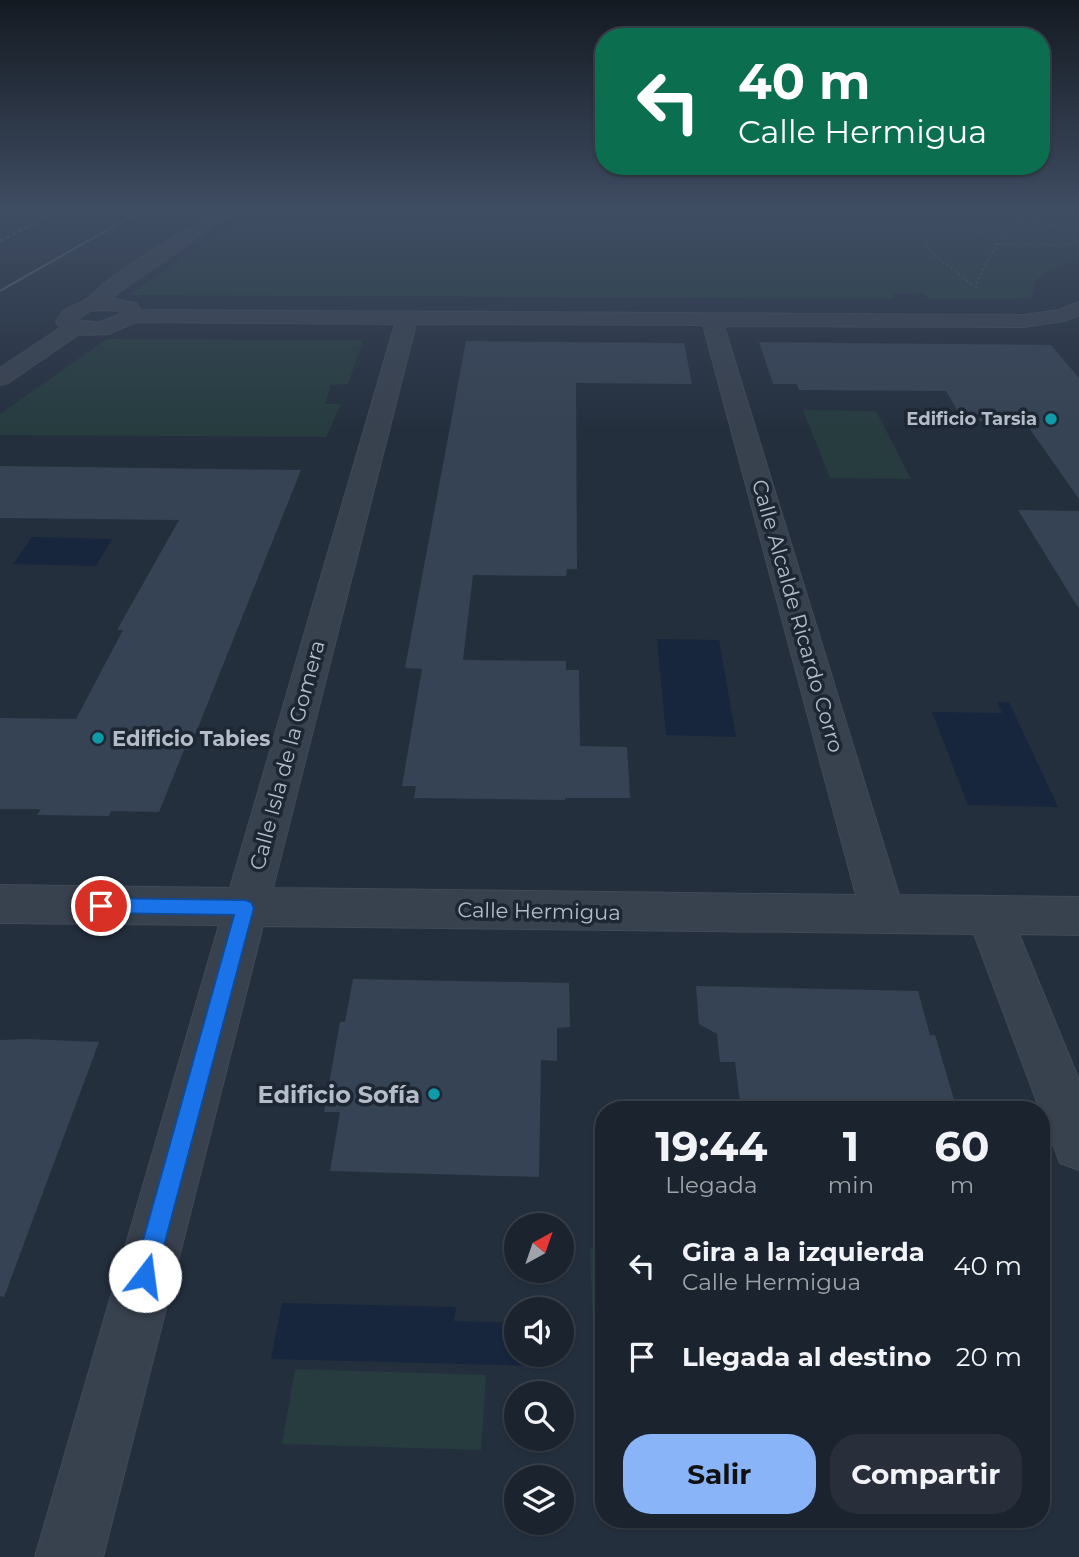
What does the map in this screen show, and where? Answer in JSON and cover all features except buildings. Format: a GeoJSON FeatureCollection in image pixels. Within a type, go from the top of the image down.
{"type":"FeatureCollection","features":[{"type":"Feature","properties":{"kind":"street"},"geometry":{"type":"LineString","coordinates":[[94,305],[95,300],[113,286]]}},
{"type":"Feature","properties":{"kind":"street"},"geometry":{"type":"LineString","coordinates":[[74,328],[66,322],[69,314],[94,305],[123,305],[130,308],[131,316]]}},
{"type":"Feature","properties":{"kind":"street"},"geometry":{"type":"LineString","coordinates":[[0,378],[74,328],[102,328],[120,323],[131,316],[1024,321],[1064,315],[1079,308]]}},
{"type":"Feature","properties":{"kind":"street","name":"Calle Isla de la Gomera"},"geometry":{"type":"LineString","coordinates":[[69,1557],[407,318]]}},
{"type":"Feature","properties":{"kind":"street","name":"Calle Alcalde Ricardo Corro"},"geometry":{"type":"LineString","coordinates":[[712,319],[883,914]]}},
{"type":"Feature","properties":{"kind":"street"},"geometry":{"type":"LineString","coordinates":[[1024,321],[1079,332]]}},
{"type":"Feature","properties":{"kind":"street","name":"Calle Hermigua"},"geometry":{"type":"LineString","coordinates":[[0,904],[1079,916]]}},
{"type":"Feature","properties":{"kind":"street"},"geometry":{"type":"LineString","coordinates":[[989,915],[1079,1144]]}},
{"type":"Feature","properties":{"kind":"path"},"geometry":{"type":"LineString","coordinates":[[975,286],[984,294]]}},
{"type":"Feature","properties":{"kind":"green space"},"geometry":{"type":"Polygon","coordinates":[[[143,286],[1034,286],[1032,297],[1026,299],[928,299],[924,294],[892,293],[895,299],[129,295],[143,286]]]}},
{"type":"Feature","properties":{"kind":"green space"},"geometry":{"type":"Polygon","coordinates":[[[107,339],[363,340],[348,384],[331,385],[325,404],[341,404],[326,437],[0,435],[0,414],[107,339]]]}},
{"type":"Feature","properties":{"kind":"green space"},"geometry":{"type":"Polygon","coordinates":[[[803,410],[876,411],[911,479],[830,478],[803,410]]]}},
{"type":"Feature","properties":{"kind":"green space"},"geometry":{"type":"Polygon","coordinates":[[[590,1248],[595,1248],[593,1334],[590,1248]]]}},
{"type":"Feature","properties":{"kind":"green space"},"geometry":{"type":"Polygon","coordinates":[[[295,1369],[486,1375],[481,1450],[282,1444],[295,1369]]]}},
{"type":"Feature","properties":{"kind":"water"},"geometry":{"type":"Polygon","coordinates":[[[32,537],[112,539],[96,566],[13,564],[32,537]]]}},
{"type":"Feature","properties":{"kind":"water"},"geometry":{"type":"Polygon","coordinates":[[[657,639],[719,640],[736,737],[666,735],[657,639]]]}},
{"type":"Feature","properties":{"kind":"water"},"geometry":{"type":"Polygon","coordinates":[[[997,702],[1009,702],[1058,807],[968,805],[932,712],[1002,713],[997,702]]]}},
{"type":"Feature","properties":{"kind":"water"},"geometry":{"type":"Polygon","coordinates":[[[282,1303],[456,1307],[454,1321],[504,1323],[504,1365],[271,1359],[282,1303]]]}},
{"type":"Feature","properties":{"kind":"tram line"},"geometry":{"type":"LineString","coordinates":[[0,291],[9,286]]}},
{"type":"Feature","properties":{"kind":"place","name":"Edificio Tarsia"},"geometry":{"type":"Point","coordinates":[1051,419]}},
{"type":"Feature","properties":{"kind":"place","name":"Edificio Tabies"},"geometry":{"type":"Point","coordinates":[98,738]}},
{"type":"Feature","properties":{"kind":"place","name":"Edificio Sofía"},"geometry":{"type":"Point","coordinates":[434,1094]}},
{"type":"Feature","properties":{"kind":"route"},"geometry":{"type":"LineString","coordinates":[[101,906],[245,908],[145,1276]]}}]}
